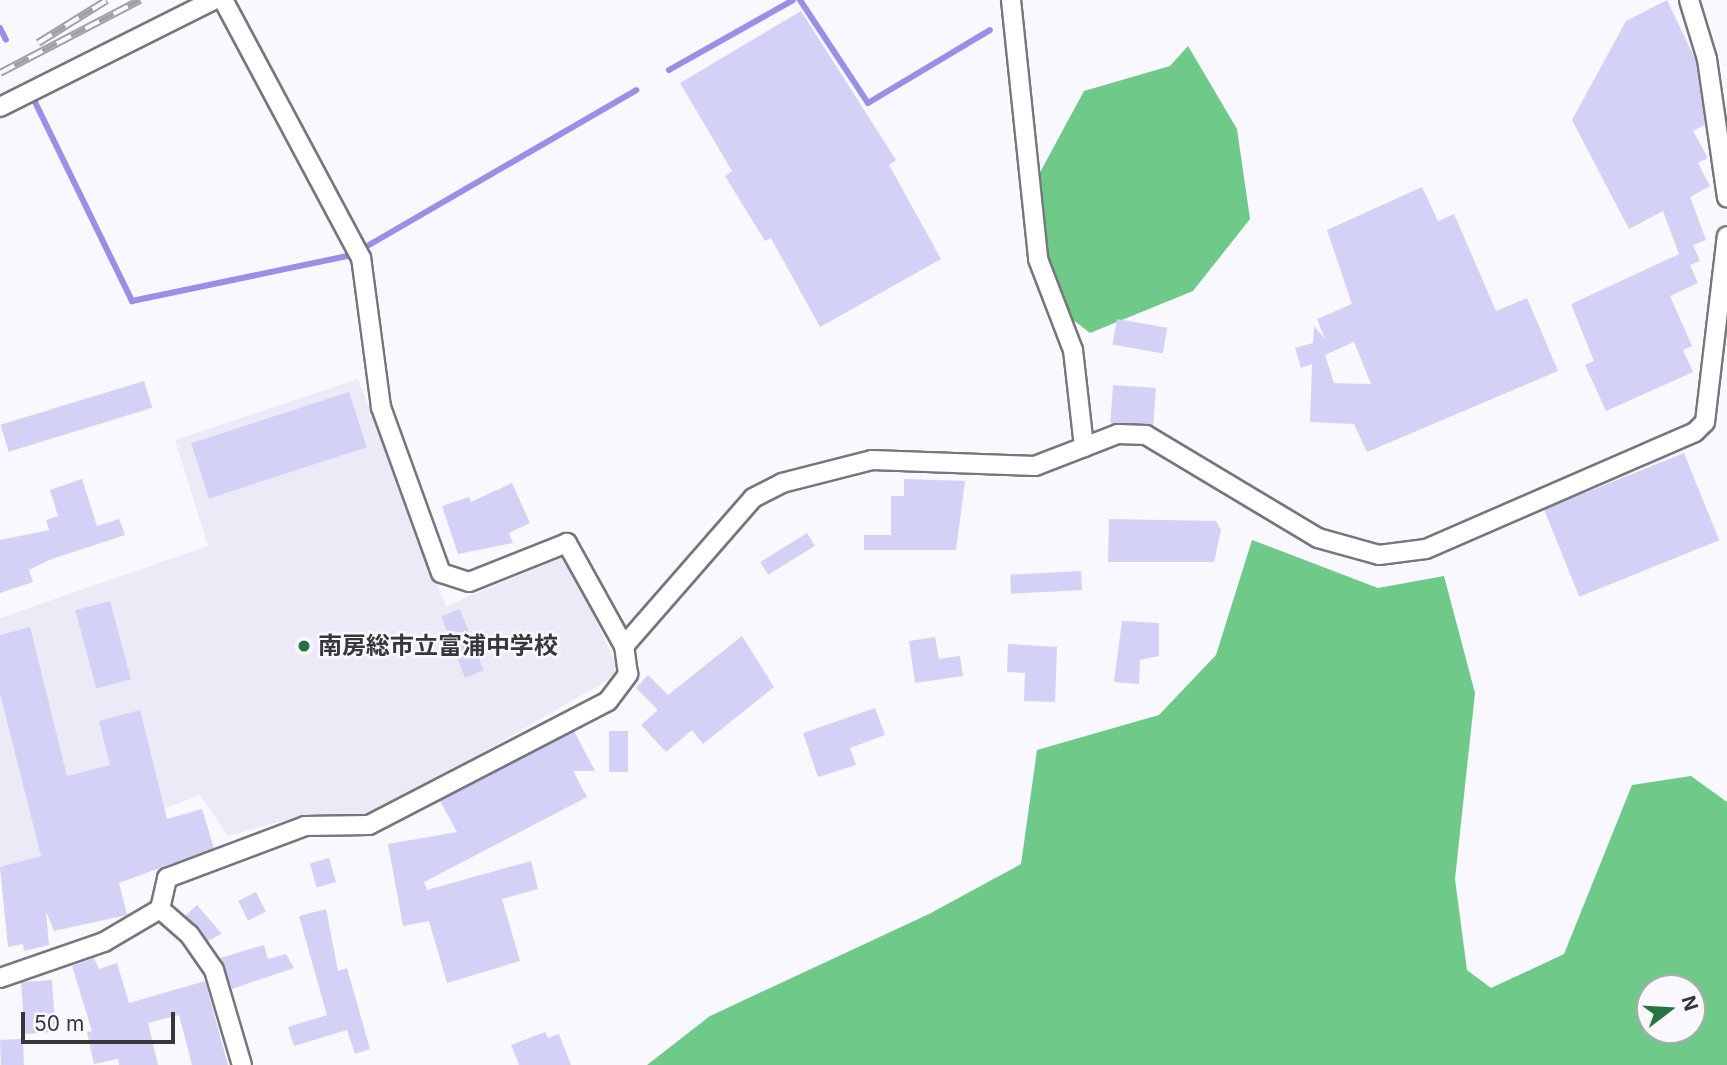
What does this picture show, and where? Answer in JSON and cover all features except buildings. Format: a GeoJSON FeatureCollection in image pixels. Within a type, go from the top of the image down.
{"type":"FeatureCollection","features":[{"type":"Feature","properties":{"kind":"street"},"geometry":{"type":"LineString","coordinates":[[0,107],[214,0]]}},
{"type":"Feature","properties":{"kind":"street"},"geometry":{"type":"LineString","coordinates":[[0,978],[104,942],[160,909],[167,878],[305,826],[369,825],[608,701],[628,674],[624,646],[567,543],[468,582],[441,573],[381,407],[361,258],[223,0]]}},
{"type":"Feature","properties":{"kind":"street"},"geometry":{"type":"LineString","coordinates":[[1011,0],[1038,259],[1073,350],[1084,447]]}},
{"type":"Feature","properties":{"kind":"street"},"geometry":{"type":"LineString","coordinates":[[1689,0],[1707,59],[1727,198]]}},
{"type":"Feature","properties":{"kind":"street"},"geometry":{"type":"LineString","coordinates":[[624,646],[726,525],[753,498],[782,484],[872,460],[1035,466],[1118,434],[1146,435],[1318,538],[1379,555],[1426,549],[1695,432],[1705,422],[1727,236]]}},
{"type":"Feature","properties":{"kind":"street"},"geometry":{"type":"LineString","coordinates":[[160,909],[189,934],[214,970],[242,1065]]}},
{"type":"Feature","properties":{"kind":"shaded area","name":"南房総市立富浦中学校"},"geometry":{"type":"Polygon","coordinates":[[[358,379],[446,606],[566,556],[620,673],[369,818],[307,814],[228,836],[200,795],[0,871],[0,618],[208,546],[175,440],[358,379]]]}},
{"type":"Feature","properties":{"kind":"green space"},"geometry":{"type":"Polygon","coordinates":[[[1188,46],[1237,129],[1250,219],[1193,291],[1090,333],[1045,298],[1031,189],[1084,91],[1170,66],[1188,46]]]}},
{"type":"Feature","properties":{"kind":"green space"},"geometry":{"type":"Polygon","coordinates":[[[1252,540],[1378,588],[1444,576],[1475,693],[1455,879],[1467,970],[1491,988],[1564,954],[1632,785],[1691,776],[1727,802],[1727,1065],[647,1065],[710,1016],[929,914],[1021,864],[1037,750],[1159,715],[1216,655],[1252,540]]]}},
{"type":"Feature","properties":{"kind":"waterway"},"geometry":{"type":"LineString","coordinates":[[669,70],[793,0]]}},
{"type":"Feature","properties":{"kind":"waterway"},"geometry":{"type":"LineString","coordinates":[[800,0],[868,103],[990,30]]}},
{"type":"Feature","properties":{"kind":"waterway"},"geometry":{"type":"LineString","coordinates":[[0,28],[6,40]]}},
{"type":"Feature","properties":{"kind":"waterway"},"geometry":{"type":"LineString","coordinates":[[369,245],[636,90]]}},
{"type":"Feature","properties":{"kind":"waterway"},"geometry":{"type":"LineString","coordinates":[[34,100],[132,301],[348,256]]}},
{"type":"Feature","properties":{"kind":"railway"},"geometry":{"type":"LineString","coordinates":[[38,43],[107,0]]}},
{"type":"Feature","properties":{"kind":"railway"},"geometry":{"type":"LineString","coordinates":[[0,73],[140,0]]}},
{"type":"Feature","properties":{"kind":"place","name":"南房総市立富浦中学校"},"geometry":{"type":"Point","coordinates":[304,646]}}]}
